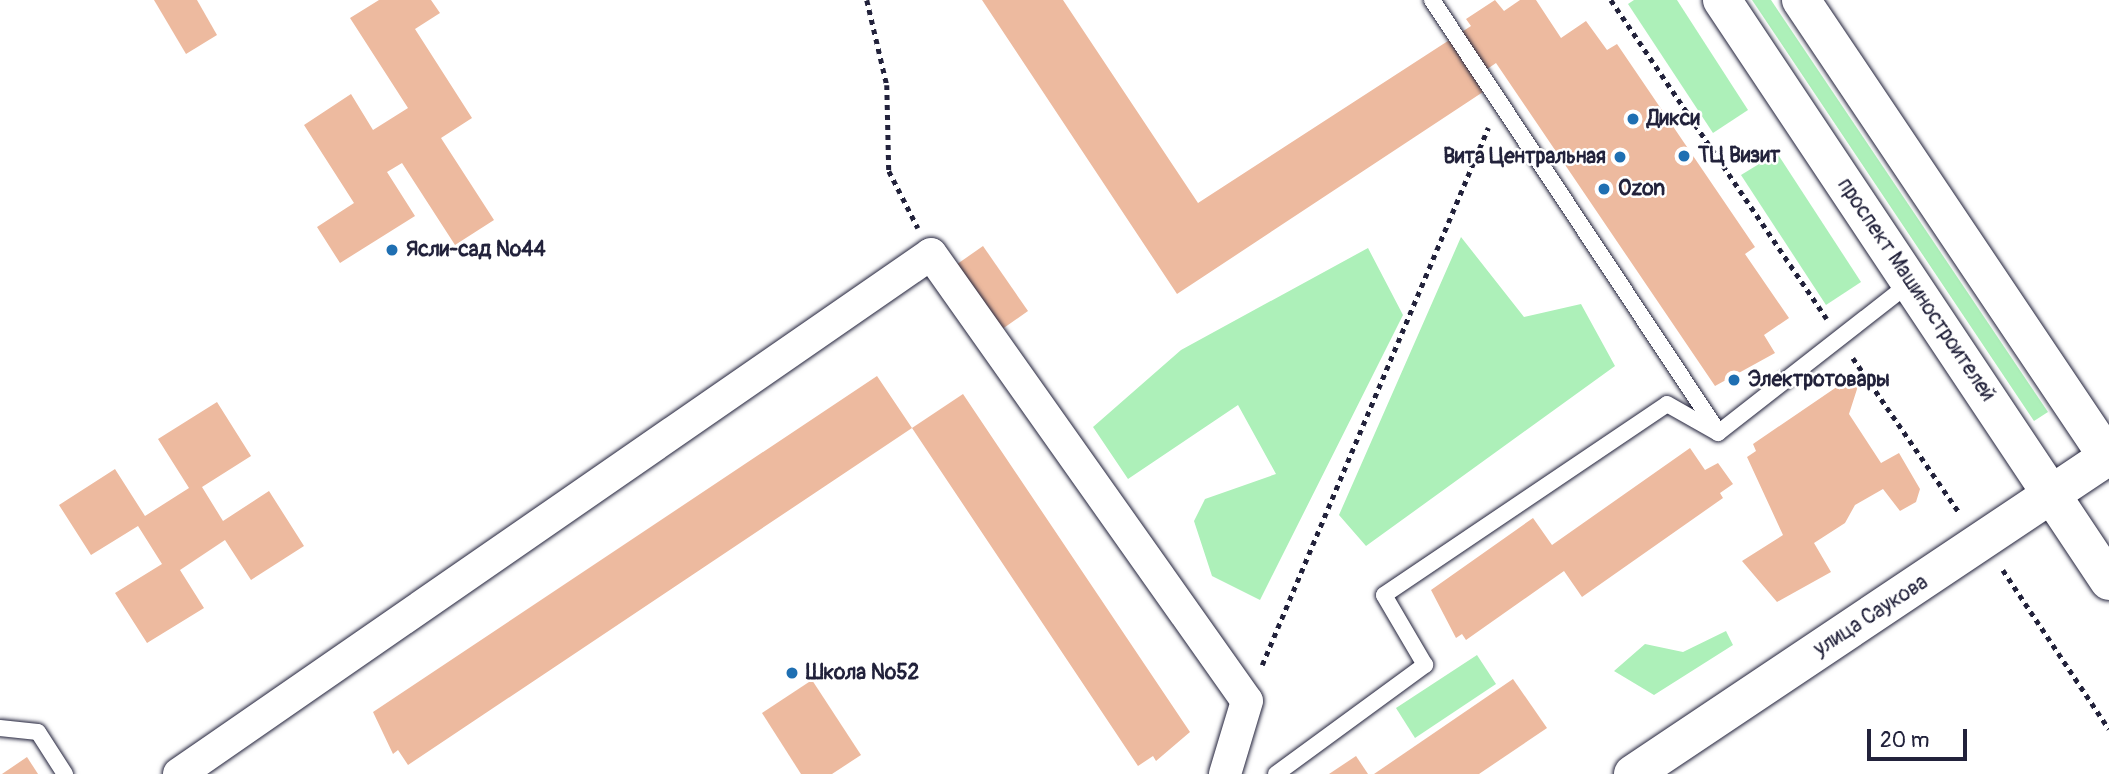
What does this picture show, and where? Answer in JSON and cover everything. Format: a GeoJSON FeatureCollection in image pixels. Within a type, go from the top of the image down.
{"type":"FeatureCollection","features":[{"type":"Feature","properties":{"kind":"main road","name":"проспект Машиностроителей"},"geometry":{"type":"LineString","coordinates":[[1722,0],[2109,581]]}},
{"type":"Feature","properties":{"kind":"main road"},"geometry":{"type":"LineString","coordinates":[[1801,0],[2108,458]]}},
{"type":"Feature","properties":{"kind":"main road","name":"улица Саукова"},"geometry":{"type":"LineString","coordinates":[[1633,774],[2108,458]]}},
{"type":"Feature","properties":{"kind":"street"},"geometry":{"type":"LineString","coordinates":[[179,774],[931,254],[1247,701],[1225,774]]}},
{"type":"Feature","properties":{"kind":"lane"},"geometry":{"type":"LineString","coordinates":[[1432,0],[1718,433]]}},
{"type":"Feature","properties":{"kind":"lane"},"geometry":{"type":"LineString","coordinates":[[1718,433],[1838,336],[1911,282]]}},
{"type":"Feature","properties":{"kind":"lane"},"geometry":{"type":"LineString","coordinates":[[1276,774],[1425,666],[1384,595],[1667,404],[1718,433]]}},
{"type":"Feature","properties":{"kind":"lane"},"geometry":{"type":"LineString","coordinates":[[0,728],[38,732],[65,774]]}},
{"type":"Feature","properties":{"kind":"path"},"geometry":{"type":"LineString","coordinates":[[867,0],[887,85],[889,172],[931,254]]}},
{"type":"Feature","properties":{"kind":"path"},"geometry":{"type":"LineString","coordinates":[[1611,0],[1943,493],[1984,542],[2109,729]]}},
{"type":"Feature","properties":{"kind":"path"},"geometry":{"type":"LineString","coordinates":[[1247,701],[1499,102]]}},
{"type":"Feature","properties":{"kind":"green space"},"geometry":{"type":"Polygon","coordinates":[[[1634,0],[1677,0],[1748,110],[1713,133],[1628,4],[1634,0]]]}},
{"type":"Feature","properties":{"kind":"green space"},"geometry":{"type":"Polygon","coordinates":[[[1752,0],[1771,0],[2048,412],[2034,421],[1752,0]]]}},
{"type":"Feature","properties":{"kind":"green space"},"geometry":{"type":"Polygon","coordinates":[[[1777,153],[1861,282],[1826,305],[1741,175],[1777,153]]]}},
{"type":"Feature","properties":{"kind":"green space"},"geometry":{"type":"Polygon","coordinates":[[[1461,237],[1524,317],[1581,304],[1615,366],[1366,546],[1339,515],[1461,237]]]}},
{"type":"Feature","properties":{"kind":"green space"},"geometry":{"type":"Polygon","coordinates":[[[1368,248],[1403,315],[1260,600],[1212,576],[1194,521],[1205,499],[1276,474],[1238,405],[1128,479],[1093,427],[1181,350],[1368,248]]]}},
{"type":"Feature","properties":{"kind":"green space"},"geometry":{"type":"Polygon","coordinates":[[[1726,631],[1733,645],[1654,695],[1614,671],[1645,644],[1683,652],[1726,631]]]}},
{"type":"Feature","properties":{"kind":"green space"},"geometry":{"type":"Polygon","coordinates":[[[1477,655],[1496,684],[1415,738],[1396,708],[1477,655]]]}},
{"type":"Feature","properties":{"kind":"building"},"geometry":{"type":"Polygon","coordinates":[[[154,0],[197,0],[217,35],[186,54],[154,0]]]}},
{"type":"Feature","properties":{"kind":"building"},"geometry":{"type":"Polygon","coordinates":[[[379,0],[431,0],[440,13],[415,29],[472,118],[441,138],[494,220],[455,245],[402,163],[387,172],[415,216],[340,263],[317,227],[354,203],[304,125],[351,94],[373,130],[408,108],[350,18],[379,0]]]}},
{"type":"Feature","properties":{"kind":"building"},"geometry":{"type":"Polygon","coordinates":[[[982,0],[1063,0],[1198,203],[1471,26],[1466,19],[1495,0],[1504,11],[1520,0],[1536,0],[1561,38],[1586,21],[1607,50],[1617,44],[1755,247],[1745,254],[1789,318],[1764,335],[1775,353],[1715,386],[1496,63],[1477,76],[1486,90],[1177,294],[982,0]]]}},
{"type":"Feature","properties":{"kind":"building"},"geometry":{"type":"Polygon","coordinates":[[[983,246],[1028,311],[998,332],[953,267],[983,246]]]}},
{"type":"Feature","properties":{"kind":"building"},"geometry":{"type":"Polygon","coordinates":[[[877,376],[912,428],[408,765],[398,750],[393,754],[373,712],[877,376]]]}},
{"type":"Feature","properties":{"kind":"building"},"geometry":{"type":"Polygon","coordinates":[[[1844,382],[1858,386],[1849,414],[1881,463],[1899,453],[1920,489],[1916,502],[1900,511],[1883,489],[1855,505],[1845,523],[1814,543],[1831,572],[1777,602],[1742,561],[1783,535],[1747,457],[1756,451],[1753,444],[1844,382]]]}},
{"type":"Feature","properties":{"kind":"building"},"geometry":{"type":"Polygon","coordinates":[[[963,394],[1190,732],[1156,761],[1153,756],[1138,766],[912,428],[963,394]]]}},
{"type":"Feature","properties":{"kind":"building"},"geometry":{"type":"Polygon","coordinates":[[[217,402],[251,456],[202,487],[223,521],[269,491],[304,546],[251,580],[225,540],[180,570],[204,608],[147,643],[115,593],[162,564],[138,526],[91,555],[59,505],[115,469],[145,516],[189,488],[158,439],[217,402]]]}},
{"type":"Feature","properties":{"kind":"building"},"geometry":{"type":"Polygon","coordinates":[[[1690,448],[1705,470],[1718,463],[1733,484],[1720,493],[1723,498],[1582,597],[1564,571],[1466,640],[1462,634],[1456,638],[1431,590],[1533,518],[1552,545],[1690,448]]]}},
{"type":"Feature","properties":{"kind":"building"},"geometry":{"type":"Polygon","coordinates":[[[1513,679],[1547,728],[1479,774],[1374,774],[1513,679]]]}},
{"type":"Feature","properties":{"kind":"building"},"geometry":{"type":"Polygon","coordinates":[[[812,680],[861,755],[832,774],[801,774],[762,713],[812,680]]]}},
{"type":"Feature","properties":{"kind":"building"},"geometry":{"type":"Polygon","coordinates":[[[1356,756],[1368,774],[1329,774],[1356,756]]]}},
{"type":"Feature","properties":{"kind":"building"},"geometry":{"type":"Polygon","coordinates":[[[27,757],[38,774],[2,774],[27,757]]]}},
{"type":"Feature","properties":{"kind":"place","name":"Дикси"},"geometry":{"type":"Point","coordinates":[1633,119]}},
{"type":"Feature","properties":{"kind":"place","name":"ТЦ Визит"},"geometry":{"type":"Point","coordinates":[1684,156]}},
{"type":"Feature","properties":{"kind":"place","name":"Вита Центральная"},"geometry":{"type":"Point","coordinates":[1620,157]}},
{"type":"Feature","properties":{"kind":"place","name":"Ozon"},"geometry":{"type":"Point","coordinates":[1604,189]}},
{"type":"Feature","properties":{"kind":"place","name":"Ясли-сад №44"},"geometry":{"type":"Point","coordinates":[392,250]}},
{"type":"Feature","properties":{"kind":"place","name":"Электротовары"},"geometry":{"type":"Point","coordinates":[1734,380]}},
{"type":"Feature","properties":{"kind":"place","name":"Школа №52"},"geometry":{"type":"Point","coordinates":[792,673]}}]}
